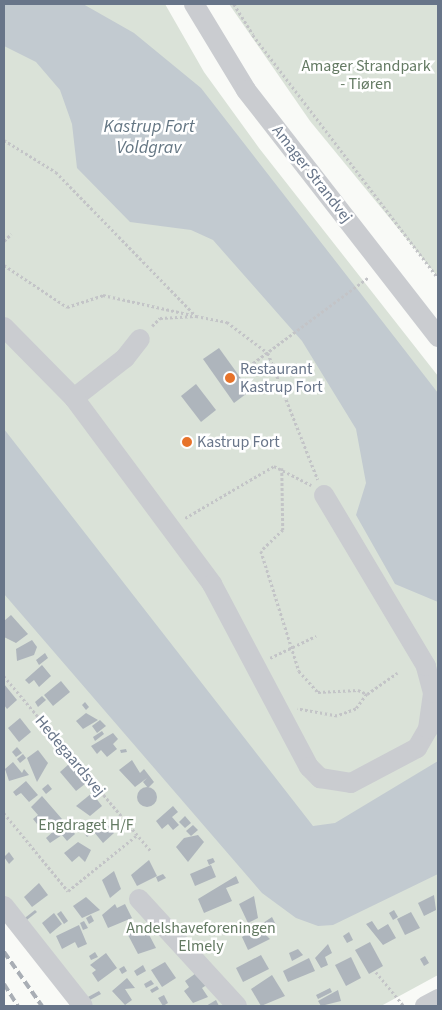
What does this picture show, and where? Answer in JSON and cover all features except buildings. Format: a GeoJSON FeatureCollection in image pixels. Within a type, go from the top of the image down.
{"type":"FeatureCollection","features":[{"type":"Feature","properties":{"kind":"street","name":"Amager Strandvej"},"geometry":{"type":"LineString","coordinates":[[194,4],[246,90],[438,337]]}},
{"type":"Feature","properties":{"kind":"street"},"geometry":{"type":"LineString","coordinates":[[4,328],[74,398],[212,584],[273,694],[309,767],[320,778],[335,783],[351,783],[417,748],[434,709],[426,666],[324,495]]}},
{"type":"Feature","properties":{"kind":"street"},"geometry":{"type":"LineString","coordinates":[[74,398],[125,358],[140,339]]}},
{"type":"Feature","properties":{"kind":"street"},"geometry":{"type":"LineString","coordinates":[[139,899],[238,1006]]}},
{"type":"Feature","properties":{"kind":"street"},"geometry":{"type":"LineString","coordinates":[[4,906],[84,1006]]}},
{"type":"Feature","properties":{"kind":"street"},"geometry":{"type":"LineString","coordinates":[[425,1006],[438,999]]}},
{"type":"Feature","properties":{"kind":"path"},"geometry":{"type":"LineString","coordinates":[[234,4],[253,35],[438,278]]}},
{"type":"Feature","properties":{"kind":"path"},"geometry":{"type":"LineString","coordinates":[[4,140],[56,172],[196,316]]}},
{"type":"Feature","properties":{"kind":"path"},"geometry":{"type":"LineString","coordinates":[[4,241],[11,234]]}},
{"type":"Feature","properties":{"kind":"path"},"geometry":{"type":"LineString","coordinates":[[4,265],[67,307],[103,295],[227,322],[268,353],[324,495]]}},
{"type":"Feature","properties":{"kind":"path"},"geometry":{"type":"LineString","coordinates":[[249,366],[364,281]]}},
{"type":"Feature","properties":{"kind":"path"},"geometry":{"type":"LineString","coordinates":[[160,318],[196,316]]}},
{"type":"Feature","properties":{"kind":"path"},"geometry":{"type":"LineString","coordinates":[[170,528],[242,483],[274,466],[282,468],[324,495]]}},
{"type":"Feature","properties":{"kind":"path"},"geometry":{"type":"LineString","coordinates":[[282,468],[283,530],[261,551],[299,671],[318,692],[358,690],[367,694]]}},
{"type":"Feature","properties":{"kind":"path"},"geometry":{"type":"LineString","coordinates":[[267,660],[316,636]]}},
{"type":"Feature","properties":{"kind":"path"},"geometry":{"type":"LineString","coordinates":[[273,694],[297,708],[337,716],[356,709],[367,694],[397,673]]}},
{"type":"Feature","properties":{"kind":"path","name":"Hedegaardsvej"},"geometry":{"type":"LineString","coordinates":[[4,676],[151,851]]}},
{"type":"Feature","properties":{"kind":"path"},"geometry":{"type":"LineString","coordinates":[[4,813],[68,891],[137,835]]}},
{"type":"Feature","properties":{"kind":"path"},"geometry":{"type":"LineString","coordinates":[[376,972],[404,1006]]}},
{"type":"Feature","properties":{"kind":"green space"},"geometry":{"type":"Polygon","coordinates":[[[4,4],[165,4],[204,72],[259,148],[438,376],[438,975],[381,1006],[90,1006],[4,901],[4,4]]]}},
{"type":"Feature","properties":{"kind":"green space","name":"Amager Strandpark - Tiøren"},"geometry":{"type":"Polygon","coordinates":[[[229,4],[438,4],[438,277],[310,121],[229,4]]]}},
{"type":"Feature","properties":{"kind":"water","name":"Kastrup Fort Voldgrav"},"geometry":{"type":"Polygon","coordinates":[[[4,4],[83,4],[134,33],[201,88],[438,393],[438,602],[395,584],[356,515],[366,483],[356,429],[302,341],[213,240],[191,230],[130,222],[77,168],[72,124],[60,90],[36,62],[4,46],[4,4]]]}},
{"type":"Feature","properties":{"kind":"water"},"geometry":{"type":"Polygon","coordinates":[[[4,429],[313,826],[335,823],[438,761],[438,874],[333,925],[318,926],[296,918],[262,893],[4,594],[4,429]]]}},
{"type":"Feature","properties":{"kind":"railway"},"geometry":{"type":"LineString","coordinates":[[4,952],[42,1006]]}},
{"type":"Feature","properties":{"kind":"railway"},"geometry":{"type":"LineString","coordinates":[[4,984],[18,1006]]}},
{"type":"Feature","properties":{"kind":"place","name":"Restaurant Kastrup Fort"},"geometry":{"type":"Point","coordinates":[230,378]}},
{"type":"Feature","properties":{"kind":"place","name":"Kastrup Fort"},"geometry":{"type":"Point","coordinates":[187,442]}},
{"type":"Feature","properties":{"kind":"park label","name":"Engdraget H/F"},"geometry":{"type":"Point","coordinates":[86,825]}},
{"type":"Feature","properties":{"kind":"park label","name":"Andelshaveforeningen Elmely"},"geometry":{"type":"Point","coordinates":[201,937]}}]}
